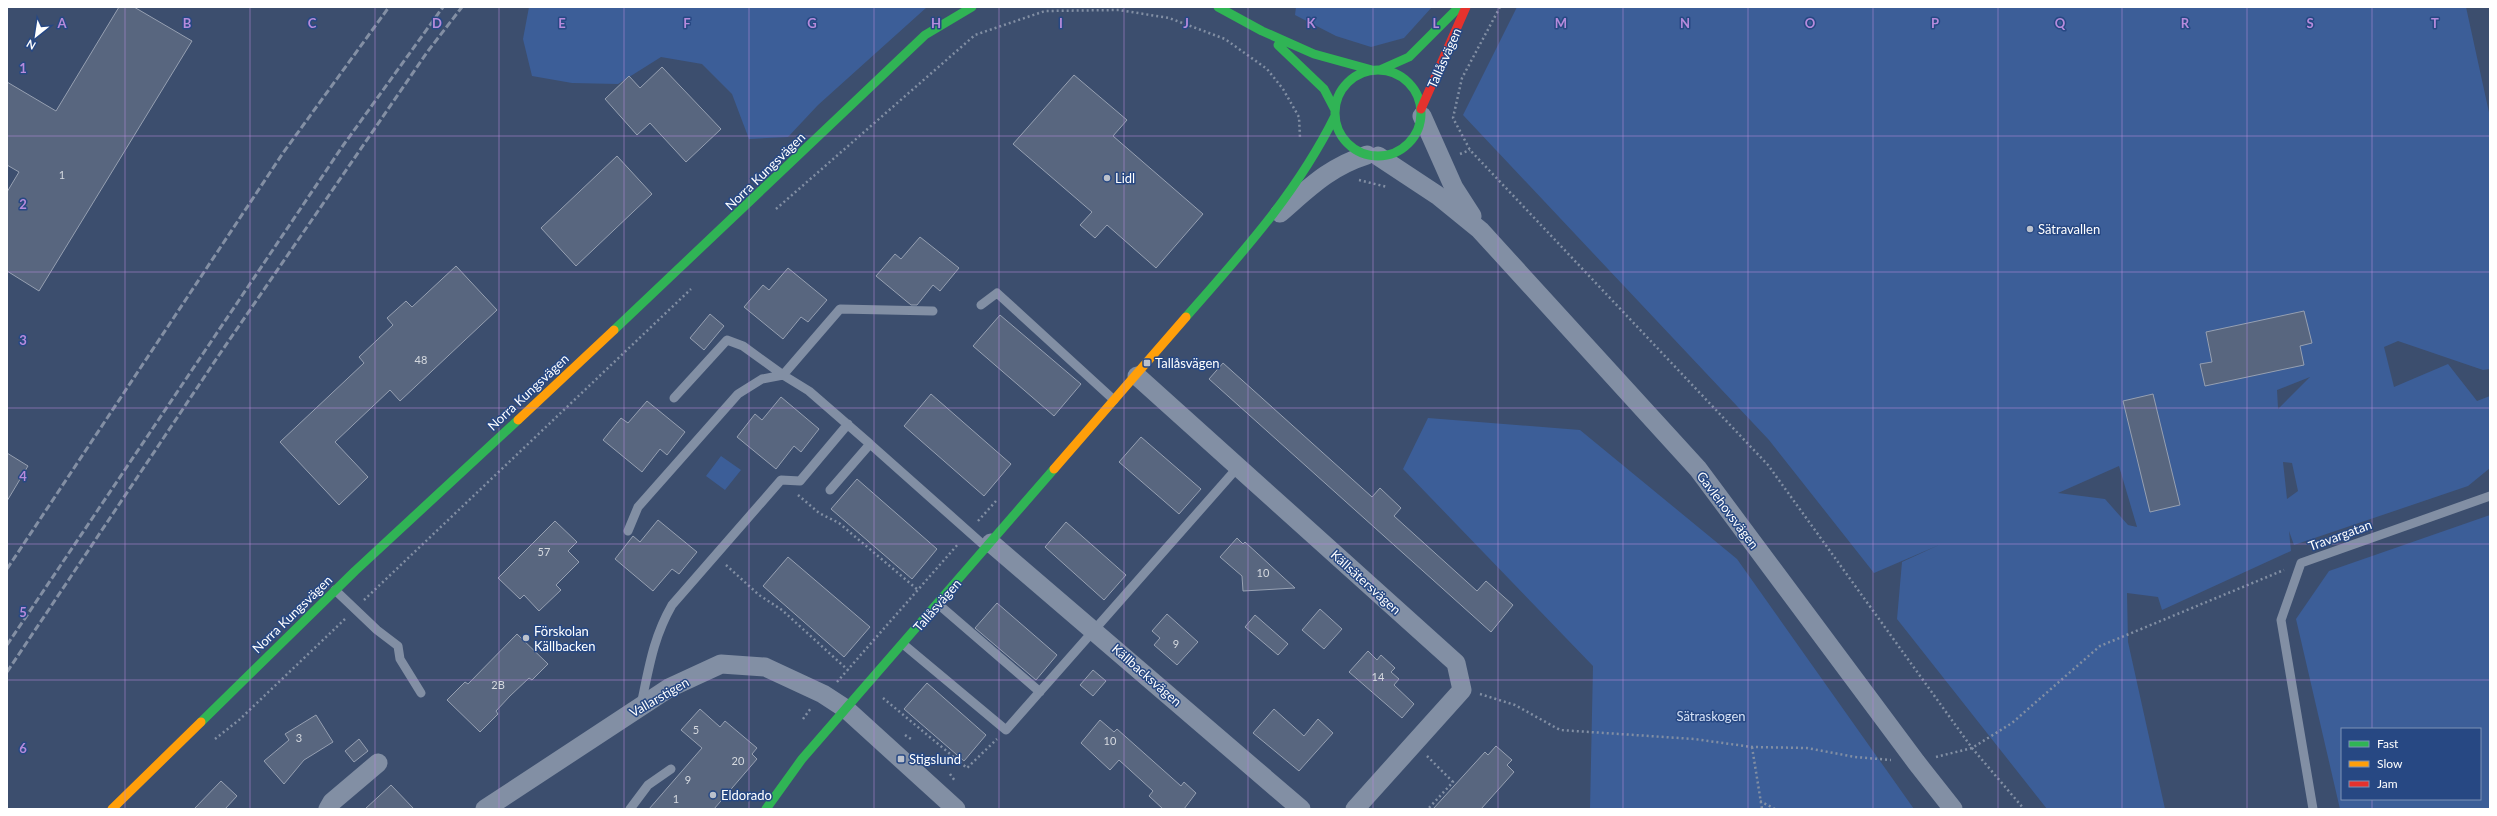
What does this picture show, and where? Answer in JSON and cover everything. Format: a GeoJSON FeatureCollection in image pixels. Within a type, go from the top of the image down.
{"type":"FeatureCollection","features":[{"type":"Feature","properties":{"kind":"street","name":"Norra Kungsvägen"},"geometry":{"type":"LineString","coordinates":[[112,809],[335,590],[745,208],[920,40],[963,11],[972,7]]}},
{"type":"Feature","properties":{"kind":"street"},"geometry":{"type":"LineString","coordinates":[[1218,7],[1262,31],[1314,54],[1377,70]]}},
{"type":"Feature","properties":{"kind":"street","name":"Tallåsvägen"},"geometry":{"type":"LineString","coordinates":[[766,809],[802,759],[1137,376],[1268,223],[1310,159],[1334,113],[1338,96],[1346,83],[1358,74],[1377,70],[1409,57],[1459,7]]}},
{"type":"Feature","properties":{"kind":"street","name":"Tallåsvägen"},"geometry":{"type":"LineString","coordinates":[[1268,223],[1325,174],[1344,162],[1372,156],[1390,155],[1402,149],[1412,140],[1418,129],[1421,113],[1466,7]]}},
{"type":"Feature","properties":{"kind":"street"},"geometry":{"type":"LineString","coordinates":[[1262,31],[1304,68],[1324,89],[1334,113],[1338,129],[1345,141],[1355,150],[1372,156]]}},
{"type":"Feature","properties":{"kind":"street","name":"Tallåsvägen"},"geometry":{"type":"LineString","coordinates":[[1377,70],[1404,78],[1416,92],[1421,113]]}},
{"type":"Feature","properties":{"kind":"street","name":"Gavlehovsvägen"},"geometry":{"type":"LineString","coordinates":[[1421,113],[1440,161],[1454,188],[1480,230]]}},
{"type":"Feature","properties":{"kind":"street","name":"Gavlehovsvägen"},"geometry":{"type":"LineString","coordinates":[[1372,156],[1411,177],[1438,195],[1480,230],[1698,469],[1916,762],[1953,809]]}},
{"type":"Feature","properties":{"kind":"street","name":"Källsätersvägen"},"geometry":{"type":"LineString","coordinates":[[1137,376],[1456,663],[1462,690]]}},
{"type":"Feature","properties":{"kind":"street","name":"Källbacksvägen"},"geometry":{"type":"LineString","coordinates":[[989,545],[1094,629],[1301,809]]}},
{"type":"Feature","properties":{"kind":"street","name":"Vallarstigen"},"geometry":{"type":"LineString","coordinates":[[486,809],[669,688],[721,664],[765,668],[823,694],[846,709],[956,809]]}},
{"type":"Feature","properties":{"kind":"street"},"geometry":{"type":"LineString","coordinates":[[1355,809],[1462,690]]}},
{"type":"Feature","properties":{"kind":"street"},"geometry":{"type":"LineString","coordinates":[[328,809],[332,802],[378,763]]}},
{"type":"Feature","properties":{"kind":"lane"},"geometry":{"type":"LineString","coordinates":[[981,305],[997,293],[1115,401]]}},
{"type":"Feature","properties":{"kind":"lane"},"geometry":{"type":"LineString","coordinates":[[628,531],[638,507],[738,394],[762,379],[783,375],[840,309],[934,311]]}},
{"type":"Feature","properties":{"kind":"lane"},"geometry":{"type":"LineString","coordinates":[[674,398],[727,340],[743,346],[783,375],[809,391],[989,545]]}},
{"type":"Feature","properties":{"kind":"lane"},"geometry":{"type":"LineString","coordinates":[[641,707],[652,651],[659,627],[672,605],[781,480],[800,481],[848,424]]}},
{"type":"Feature","properties":{"kind":"lane"},"geometry":{"type":"LineString","coordinates":[[830,490],[870,444]]}},
{"type":"Feature","properties":{"kind":"lane"},"geometry":{"type":"LineString","coordinates":[[903,644],[1006,730],[1238,467]]}},
{"type":"Feature","properties":{"kind":"lane","name":"Travargatan"},"geometry":{"type":"LineString","coordinates":[[2313,809],[2281,620],[2301,564],[2490,496]]}},
{"type":"Feature","properties":{"kind":"lane"},"geometry":{"type":"LineString","coordinates":[[335,590],[398,646],[400,659],[421,693]]}},
{"type":"Feature","properties":{"kind":"lane"},"geometry":{"type":"LineString","coordinates":[[938,604],[1040,692]]}},
{"type":"Feature","properties":{"kind":"lane"},"geometry":{"type":"LineString","coordinates":[[630,809],[648,785],[671,769]]}},
{"type":"Feature","properties":{"kind":"path"},"geometry":{"type":"LineString","coordinates":[[1500,7],[1462,78],[1453,118],[1470,150],[1768,465],[1972,748],[2024,809]]}},
{"type":"Feature","properties":{"kind":"path"},"geometry":{"type":"LineString","coordinates":[[772,213],[975,35],[1045,11],[1119,10],[1169,18],[1225,40],[1267,69],[1283,89],[1299,118],[1301,149],[1310,159]]}},
{"type":"Feature","properties":{"kind":"path"},"geometry":{"type":"LineString","coordinates":[[1440,161],[1470,150]]}},
{"type":"Feature","properties":{"kind":"path"},"geometry":{"type":"LineString","coordinates":[[1354,181],[1360,180],[1392,188],[1411,177]]}},
{"type":"Feature","properties":{"kind":"path"},"geometry":{"type":"LineString","coordinates":[[210,743],[239,720],[697,284]]}},
{"type":"Feature","properties":{"kind":"path"},"geometry":{"type":"LineString","coordinates":[[781,480],[819,513],[839,523],[918,590]]}},
{"type":"Feature","properties":{"kind":"path"},"geometry":{"type":"LineString","coordinates":[[1462,690],[1515,705],[1560,730],[1694,739],[1752,747],[1807,748],[1855,757],[1916,762],[1972,748],[2012,723],[2100,646],[2301,564]]}},
{"type":"Feature","properties":{"kind":"path"},"geometry":{"type":"LineString","coordinates":[[1414,743],[1453,782],[1428,809]]}},
{"type":"Feature","properties":{"kind":"path"},"geometry":{"type":"LineString","coordinates":[[1752,747],[1762,809]]}},
{"type":"Feature","properties":{"kind":"path"},"geometry":{"type":"LineString","coordinates":[[1760,801],[1775,809]]}},
{"type":"Feature","properties":{"kind":"green space"},"geometry":{"type":"Polygon","coordinates":[[[529,7],[927,7],[818,105],[788,137],[749,139],[732,94],[702,64],[661,57],[618,84],[572,83],[532,76],[523,39],[529,7]]]}},
{"type":"Feature","properties":{"kind":"green space"},"geometry":{"type":"Polygon","coordinates":[[[1296,7],[1432,7],[1404,38],[1371,47],[1336,36],[1295,15],[1296,7]]]}},
{"type":"Feature","properties":{"kind":"green space","name":"Sätravallen"},"geometry":{"type":"Polygon","coordinates":[[[1517,7],[2466,7],[2490,117],[2490,369],[2483,370],[2398,341],[2384,347],[2394,387],[2448,364],[2477,401],[2490,396],[2490,468],[2468,486],[2294,545],[2289,531],[2291,551],[2162,610],[2158,597],[2127,593],[2128,642],[2165,809],[2047,809],[1897,619],[1902,562],[1939,545],[1874,573],[1769,440],[1463,115],[1517,7]],[[2310,377],[2277,390],[2278,409],[2310,377]],[[2283,462],[2287,499],[2298,491],[2292,463],[2283,462]],[[2119,466],[2058,493],[2105,499],[2128,525],[2137,527],[2119,466]]]}},
{"type":"Feature","properties":{"kind":"green space","name":"Sätraskogen"},"geometry":{"type":"Polygon","coordinates":[[[1428,418],[1580,430],[1737,559],[1914,809],[1590,809],[1593,666],[1403,469],[1428,418]]]}},
{"type":"Feature","properties":{"kind":"green space"},"geometry":{"type":"Polygon","coordinates":[[[721,456],[741,470],[725,490],[706,476],[721,456]]]}},
{"type":"Feature","properties":{"kind":"green space"},"geometry":{"type":"Polygon","coordinates":[[[2490,515],[2490,809],[2340,809],[2296,619],[2329,571],[2490,515]]]}},
{"type":"Feature","properties":{"kind":"building"},"geometry":{"type":"Polygon","coordinates":[[[119,7],[134,7],[192,41],[39,291],[7,271],[7,192],[19,172],[7,165],[7,82],[56,111],[119,7]]]}},
{"type":"Feature","properties":{"kind":"building"},"geometry":{"type":"Polygon","coordinates":[[[662,67],[721,129],[686,162],[650,123],[637,135],[605,99],[629,76],[640,88],[662,67]]]}},
{"type":"Feature","properties":{"kind":"building","name":"Lidl"},"geometry":{"type":"Polygon","coordinates":[[[1074,75],[1127,120],[1113,136],[1203,214],[1156,268],[1107,225],[1095,238],[1080,225],[1092,212],[1013,144],[1074,75]]]}},
{"type":"Feature","properties":{"kind":"building"},"geometry":{"type":"Polygon","coordinates":[[[617,156],[652,194],[576,266],[541,228],[617,156]]]}},
{"type":"Feature","properties":{"kind":"building"},"geometry":{"type":"Polygon","coordinates":[[[920,237],[959,268],[940,291],[933,285],[917,305],[911,305],[876,276],[895,254],[901,259],[920,237]]]}},
{"type":"Feature","properties":{"kind":"building"},"geometry":{"type":"Polygon","coordinates":[[[456,266],[497,310],[400,401],[390,390],[335,442],[368,477],[339,505],[280,442],[364,363],[359,357],[393,325],[387,318],[406,301],[412,307],[456,266]]]}},
{"type":"Feature","properties":{"kind":"building"},"geometry":{"type":"Polygon","coordinates":[[[788,268],[827,300],[808,322],[801,317],[783,339],[744,307],[763,285],[769,290],[788,268]]]}},
{"type":"Feature","properties":{"kind":"building"},"geometry":{"type":"Polygon","coordinates":[[[2304,311],[2312,343],[2300,346],[2304,365],[2205,386],[2200,364],[2212,362],[2206,332],[2304,311]]]}},
{"type":"Feature","properties":{"kind":"building"},"geometry":{"type":"Polygon","coordinates":[[[710,314],[724,326],[704,350],[690,338],[710,314]]]}},
{"type":"Feature","properties":{"kind":"building"},"geometry":{"type":"Polygon","coordinates":[[[1000,315],[1081,384],[1054,416],[973,346],[1000,315]]]}},
{"type":"Feature","properties":{"kind":"building"},"geometry":{"type":"Polygon","coordinates":[[[1223,363],[1372,497],[1380,488],[1401,508],[1394,516],[1477,591],[1486,581],[1513,605],[1491,632],[1209,379],[1223,363]]]}},
{"type":"Feature","properties":{"kind":"building"},"geometry":{"type":"Polygon","coordinates":[[[931,394],[1011,464],[984,496],[904,426],[931,394]]]}},
{"type":"Feature","properties":{"kind":"building"},"geometry":{"type":"Polygon","coordinates":[[[2153,394],[2180,505],[2150,512],[2123,401],[2153,394]]]}},
{"type":"Feature","properties":{"kind":"building"},"geometry":{"type":"Polygon","coordinates":[[[781,397],[819,429],[801,452],[794,446],[776,469],[737,437],[755,414],[762,420],[781,397]]]}},
{"type":"Feature","properties":{"kind":"building"},"geometry":{"type":"Polygon","coordinates":[[[647,401],[685,432],[667,455],[660,449],[642,472],[603,440],[621,418],[628,423],[647,401]]]}},
{"type":"Feature","properties":{"kind":"building"},"geometry":{"type":"Polygon","coordinates":[[[1141,437],[1201,489],[1179,514],[1119,462],[1141,437]]]}},
{"type":"Feature","properties":{"kind":"building"},"geometry":{"type":"Polygon","coordinates":[[[7,453],[28,466],[7,501],[7,453]]]}},
{"type":"Feature","properties":{"kind":"building"},"geometry":{"type":"Polygon","coordinates":[[[857,479],[937,549],[912,579],[831,509],[857,479]]]}},
{"type":"Feature","properties":{"kind":"building"},"geometry":{"type":"Polygon","coordinates":[[[658,520],[697,552],[679,574],[672,569],[653,591],[615,559],[633,536],[640,542],[658,520]]]}},
{"type":"Feature","properties":{"kind":"building"},"geometry":{"type":"Polygon","coordinates":[[[555,521],[577,542],[568,551],[579,562],[556,585],[561,590],[539,611],[524,595],[520,599],[498,578],[555,521]]]}},
{"type":"Feature","properties":{"kind":"building"},"geometry":{"type":"Polygon","coordinates":[[[1066,522],[1126,575],[1104,600],[1045,547],[1066,522]]]}},
{"type":"Feature","properties":{"kind":"building"},"geometry":{"type":"Polygon","coordinates":[[[1237,538],[1243,544],[1245,542],[1295,588],[1243,591],[1242,576],[1220,557],[1237,538]]]}},
{"type":"Feature","properties":{"kind":"building"},"geometry":{"type":"Polygon","coordinates":[[[788,557],[870,627],[844,657],[763,586],[788,557]]]}},
{"type":"Feature","properties":{"kind":"building"},"geometry":{"type":"Polygon","coordinates":[[[997,603],[1057,655],[1036,680],[975,628],[997,603]]]}},
{"type":"Feature","properties":{"kind":"building"},"geometry":{"type":"Polygon","coordinates":[[[1320,609],[1342,629],[1324,649],[1302,630],[1320,609]]]}},
{"type":"Feature","properties":{"kind":"building"},"geometry":{"type":"Polygon","coordinates":[[[1167,614],[1198,642],[1177,665],[1154,645],[1160,638],[1152,631],[1167,614]]]}},
{"type":"Feature","properties":{"kind":"building"},"geometry":{"type":"Polygon","coordinates":[[[1255,615],[1288,644],[1278,655],[1245,627],[1255,615]]]}},
{"type":"Feature","properties":{"kind":"building"},"geometry":{"type":"Polygon","coordinates":[[[517,634],[548,664],[532,680],[529,678],[510,696],[496,711],[498,714],[480,732],[447,700],[465,682],[468,684],[517,634]]]}},
{"type":"Feature","properties":{"kind":"building"},"geometry":{"type":"Polygon","coordinates":[[[1368,651],[1377,660],[1381,655],[1395,668],[1391,672],[1399,679],[1394,685],[1414,704],[1402,718],[1349,672],[1368,651]]]}},
{"type":"Feature","properties":{"kind":"building"},"geometry":{"type":"Polygon","coordinates":[[[1093,670],[1106,681],[1093,696],[1080,685],[1093,670]]]}},
{"type":"Feature","properties":{"kind":"building"},"geometry":{"type":"Polygon","coordinates":[[[927,683],[986,735],[964,761],[904,709],[927,683]]]}},
{"type":"Feature","properties":{"kind":"building"},"geometry":{"type":"Polygon","coordinates":[[[700,709],[720,727],[725,721],[757,748],[752,754],[757,759],[714,809],[649,809],[702,748],[681,730],[700,709]]]}},
{"type":"Feature","properties":{"kind":"building"},"geometry":{"type":"Polygon","coordinates":[[[1274,709],[1304,736],[1318,719],[1333,733],[1299,771],[1253,733],[1274,709]]]}},
{"type":"Feature","properties":{"kind":"building"},"geometry":{"type":"Polygon","coordinates":[[[316,715],[333,742],[304,760],[284,784],[264,761],[289,740],[285,734],[316,715]]]}},
{"type":"Feature","properties":{"kind":"building"},"geometry":{"type":"Polygon","coordinates":[[[1100,720],[1114,732],[1117,729],[1181,786],[1184,782],[1196,793],[1184,809],[1163,809],[1149,796],[1153,791],[1119,760],[1110,770],[1081,743],[1100,720]]]}},
{"type":"Feature","properties":{"kind":"building"},"geometry":{"type":"Polygon","coordinates":[[[359,739],[368,751],[354,762],[345,751],[359,739]]]}},
{"type":"Feature","properties":{"kind":"building"},"geometry":{"type":"Polygon","coordinates":[[[1496,746],[1512,760],[1507,765],[1514,772],[1481,809],[1433,809],[1485,752],[1488,755],[1496,746]]]}},
{"type":"Feature","properties":{"kind":"building"},"geometry":{"type":"Polygon","coordinates":[[[221,781],[237,796],[225,809],[194,809],[221,781]]]}},
{"type":"Feature","properties":{"kind":"building"},"geometry":{"type":"Polygon","coordinates":[[[391,785],[414,809],[365,809],[391,785]]]}},
{"type":"Feature","properties":{"kind":"railway"},"geometry":{"type":"LineString","coordinates":[[7,569],[283,153],[389,7]]}},
{"type":"Feature","properties":{"kind":"railway"},"geometry":{"type":"LineString","coordinates":[[7,645],[342,147],[443,7]]}},
{"type":"Feature","properties":{"kind":"railway"},"geometry":{"type":"LineString","coordinates":[[7,672],[219,355],[428,51],[462,7]]}},
{"type":"Feature","properties":{"kind":"traffic: fast"},"geometry":{"type":"LineString","coordinates":[[614,330],[925,35],[972,7]]}},
{"type":"Feature","properties":{"kind":"traffic: fast"},"geometry":{"type":"LineString","coordinates":[[1218,7],[1262,31],[1314,54],[1372,70]]}},
{"type":"Feature","properties":{"kind":"traffic: fast"},"geometry":{"type":"LineString","coordinates":[[1382,69],[1409,57],[1459,7]]}},
{"type":"Feature","properties":{"kind":"traffic: fast"},"geometry":{"type":"LineString","coordinates":[[1278,45],[1324,89],[1335,110]]}},
{"type":"Feature","properties":{"kind":"traffic: fast"},"geometry":{"type":"LineString","coordinates":[[1378,70],[1395,73],[1409,82],[1418,96],[1421,113],[1418,130],[1409,144],[1395,153],[1378,156],[1361,153],[1347,144],[1338,130],[1335,113],[1338,96],[1347,82],[1361,73],[1378,70]]}},
{"type":"Feature","properties":{"kind":"traffic: fast"},"geometry":{"type":"LineString","coordinates":[[1186,317],[1248,246],[1286,197],[1304,171],[1335,116]]}},
{"type":"Feature","properties":{"kind":"traffic: fast"},"geometry":{"type":"LineString","coordinates":[[201,722],[355,571],[518,420]]}},
{"type":"Feature","properties":{"kind":"traffic: fast"},"geometry":{"type":"LineString","coordinates":[[766,809],[802,759],[1054,469]]}},
{"type":"Feature","properties":{"kind":"traffic: slow"},"geometry":{"type":"LineString","coordinates":[[1054,469],[1186,317]]}},
{"type":"Feature","properties":{"kind":"traffic: slow"},"geometry":{"type":"LineString","coordinates":[[518,420],[614,330]]}},
{"type":"Feature","properties":{"kind":"traffic: slow"},"geometry":{"type":"LineString","coordinates":[[112,809],[201,722]]}},
{"type":"Feature","properties":{"kind":"traffic: jam"},"geometry":{"type":"LineString","coordinates":[[1421,109],[1466,7]]}},
{"type":"Feature","properties":{"kind":"place","name":"Lidl"},"geometry":{"type":"Point","coordinates":[1107,178]}},
{"type":"Feature","properties":{"kind":"place","name":"Sätravallen"},"geometry":{"type":"Point","coordinates":[2030,229]}},
{"type":"Feature","properties":{"kind":"place","name":"Tallåsvägen"},"geometry":{"type":"Point","coordinates":[1147,363]}},
{"type":"Feature","properties":{"kind":"place","name":"Förskolan Källbacken"},"geometry":{"type":"Point","coordinates":[526,638]}},
{"type":"Feature","properties":{"kind":"place","name":"Stigslund"},"geometry":{"type":"Point","coordinates":[901,759]}},
{"type":"Feature","properties":{"kind":"place","name":"Eldorado"},"geometry":{"type":"Point","coordinates":[713,795]}}]}
